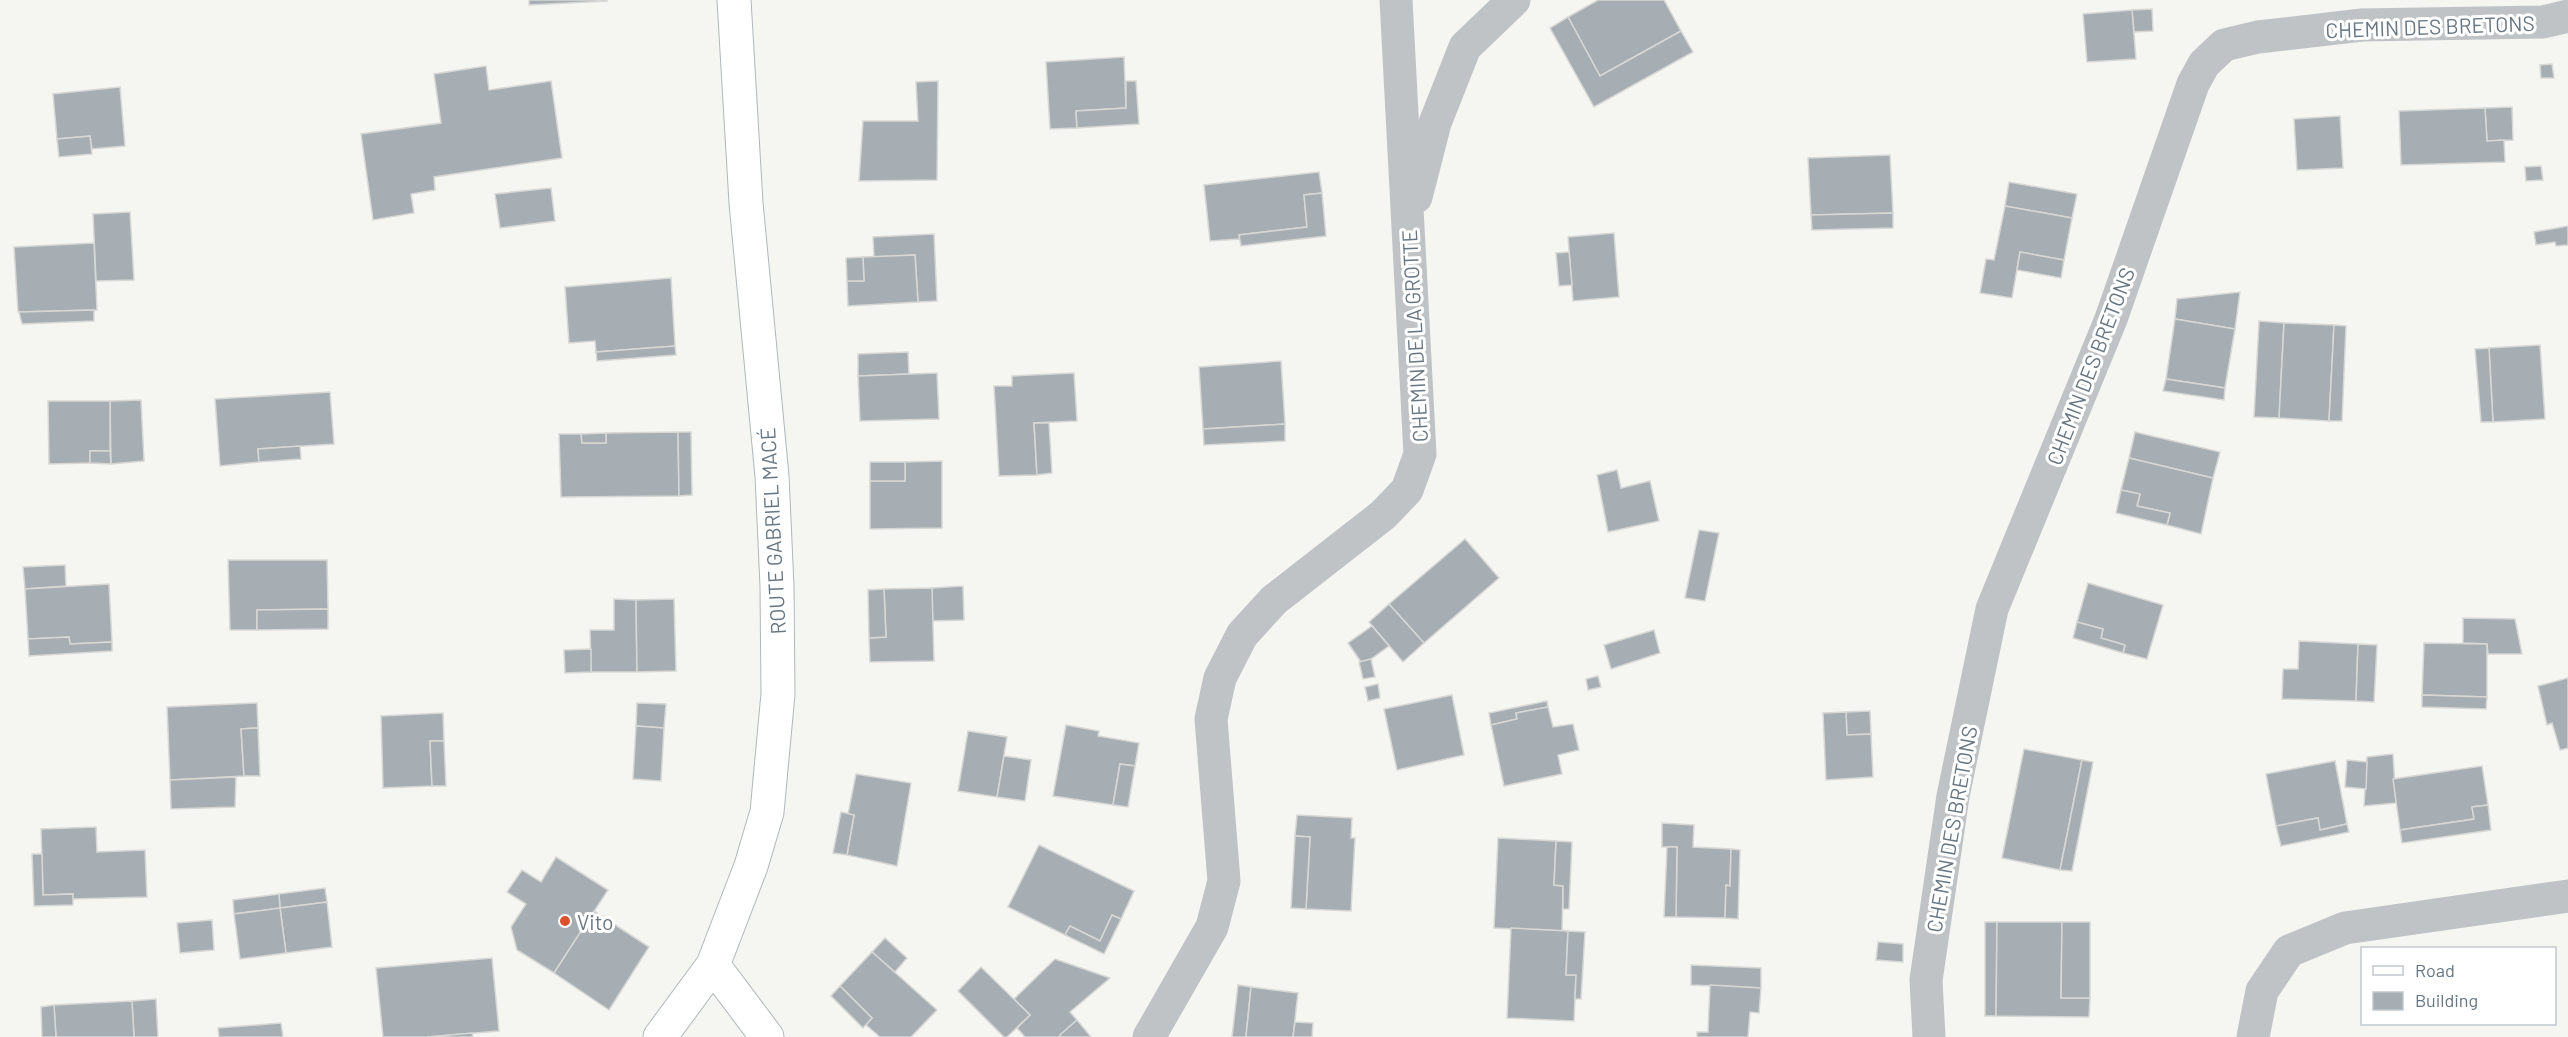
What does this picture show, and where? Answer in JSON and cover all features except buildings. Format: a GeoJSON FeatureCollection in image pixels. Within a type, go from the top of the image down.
{"type":"FeatureCollection","features":[{"type":"Feature","properties":{"kind":"main road","name":"ROUTE GABRIEL MACÉ"},"geometry":{"type":"LineString","coordinates":[[660,1037],[713,965],[751,866],[767,812],[778,694],[777,586],[772,476],[746,203],[734,0]]}},
{"type":"Feature","properties":{"kind":"main road"},"geometry":{"type":"LineString","coordinates":[[713,965],[767,1037]]}},
{"type":"Feature","properties":{"kind":"street","name":"CHEMIN DE LA GROTTE"},"geometry":{"type":"LineString","coordinates":[[1149,1037],[1212,927],[1224,881],[1211,719],[1220,678],[1242,635],[1274,600],[1383,515],[1407,490],[1420,454],[1396,0]]}},
{"type":"Feature","properties":{"kind":"street"},"geometry":{"type":"LineString","coordinates":[[1408,227],[1435,123],[1465,46],[1514,0]]}},
{"type":"Feature","properties":{"kind":"street","name":"CHEMIN DES BRETONS"},"geometry":{"type":"LineString","coordinates":[[1929,1037],[1927,968],[1953,796],[1992,609],[2111,319],[2193,84],[2204,64],[2224,45],[2259,37],[2362,25],[2543,22],[2568,16]]}},
{"type":"Feature","properties":{"kind":"street"},"geometry":{"type":"LineString","coordinates":[[2253,1037],[2262,990],[2289,951],[2344,928],[2568,896]]}},
{"type":"Feature","properties":{"kind":"place","name":"Vito"},"geometry":{"type":"Point","coordinates":[565,921]}}]}
